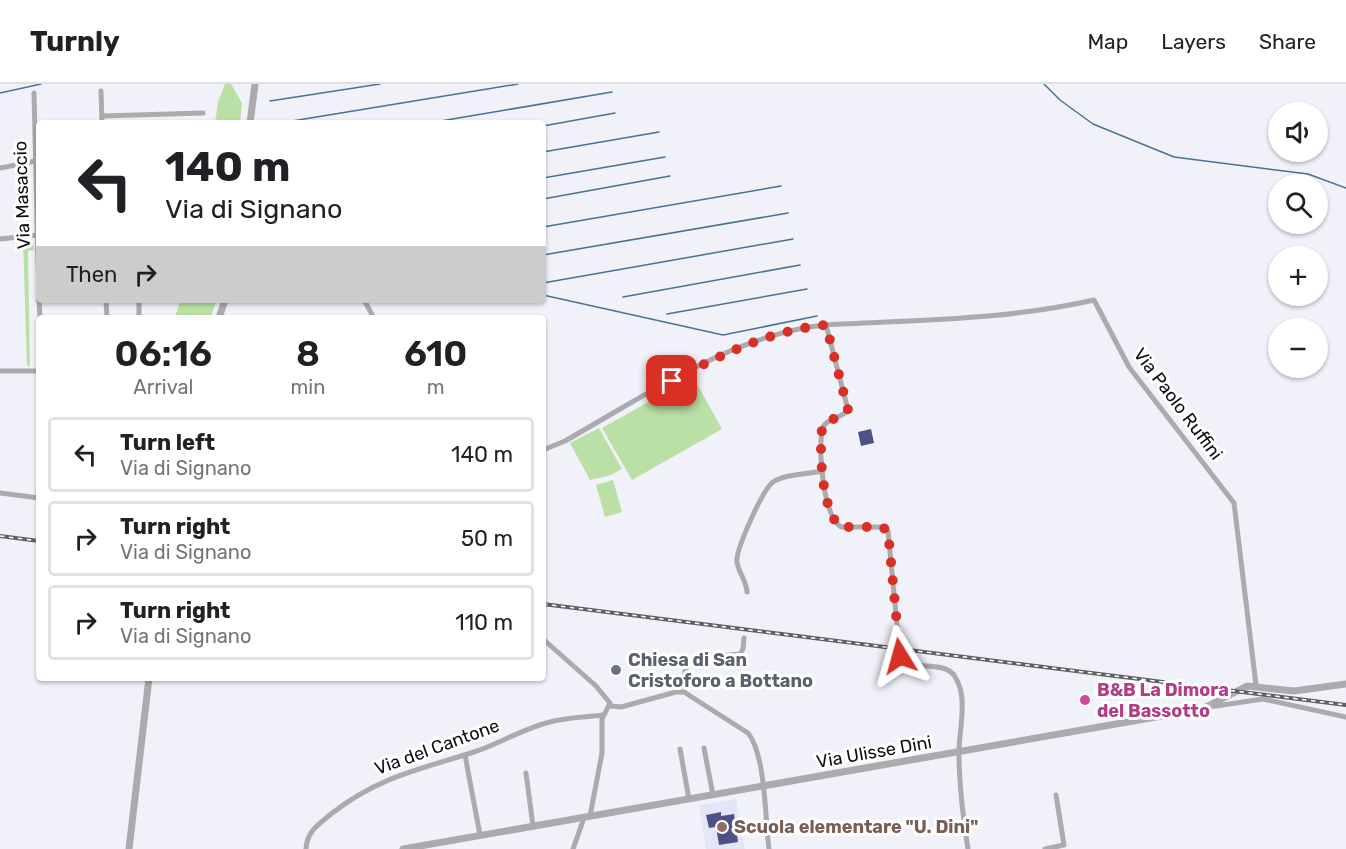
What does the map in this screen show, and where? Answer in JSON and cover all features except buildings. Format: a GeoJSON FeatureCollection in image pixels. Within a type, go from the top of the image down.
{"type":"FeatureCollection","features":[{"type":"Feature","properties":{"kind":"street"},"geometry":{"type":"LineString","coordinates":[[250,120],[255,84]]}},
{"type":"Feature","properties":{"kind":"street"},"geometry":{"type":"LineString","coordinates":[[101,91],[102,120]]}},
{"type":"Feature","properties":{"kind":"street","name":"Via Masaccio"},"geometry":{"type":"LineString","coordinates":[[34,93],[36,162]]}},
{"type":"Feature","properties":{"kind":"street"},"geometry":{"type":"LineString","coordinates":[[102,116],[203,113]]}},
{"type":"Feature","properties":{"kind":"street"},"geometry":{"type":"LineString","coordinates":[[0,168],[36,162]]}},
{"type":"Feature","properties":{"kind":"street"},"geometry":{"type":"LineString","coordinates":[[0,239],[36,235]]}},
{"type":"Feature","properties":{"kind":"street","name":"Via Paolo Ruffini"},"geometry":{"type":"LineString","coordinates":[[826,325],[970,316],[1066,307],[1094,300],[1129,367],[1234,503],[1256,685]]}},
{"type":"Feature","properties":{"kind":"street"},"geometry":{"type":"LineString","coordinates":[[546,449],[565,441],[689,372],[725,355],[786,331],[826,325],[848,410],[840,417],[822,425],[820,436],[828,510],[837,525],[841,527],[882,527],[888,531],[900,656],[908,664],[937,666],[947,670],[955,677],[962,698],[959,752],[968,849]]}},
{"type":"Feature","properties":{"kind":"street"},"geometry":{"type":"LineString","coordinates":[[0,371],[36,371]]}},
{"type":"Feature","properties":{"kind":"street"},"geometry":{"type":"LineString","coordinates":[[747,592],[745,578],[737,566],[738,548],[765,490],[777,480],[823,471]]}},
{"type":"Feature","properties":{"kind":"street"},"geometry":{"type":"LineString","coordinates":[[0,493],[36,498]]}},
{"type":"Feature","properties":{"kind":"street"},"geometry":{"type":"LineString","coordinates":[[684,692],[686,667],[690,661],[697,658],[740,654],[744,638]]}},
{"type":"Feature","properties":{"kind":"street"},"geometry":{"type":"LineString","coordinates":[[546,643],[596,686],[609,701],[610,706]]}},
{"type":"Feature","properties":{"kind":"street"},"geometry":{"type":"LineString","coordinates":[[129,849],[149,681]]}},
{"type":"Feature","properties":{"kind":"street","name":"Via Ulisse Dini"},"geometry":{"type":"LineString","coordinates":[[403,849],[1204,708],[1240,688],[1256,685],[1294,691],[1346,684]]}},
{"type":"Feature","properties":{"kind":"street"},"geometry":{"type":"LineString","coordinates":[[610,706],[621,707],[676,692],[684,692],[748,733],[754,742],[763,787],[769,849]]}},
{"type":"Feature","properties":{"kind":"street"},"geometry":{"type":"LineString","coordinates":[[1204,708],[1263,699],[1346,717]]}},
{"type":"Feature","properties":{"kind":"street"},"geometry":{"type":"LineString","coordinates":[[573,849],[587,817],[602,753],[604,714],[610,706]]}},
{"type":"Feature","properties":{"kind":"street","name":"Via del Cantone"},"geometry":{"type":"LineString","coordinates":[[306,849],[309,833],[354,796],[401,774],[465,754],[548,722],[604,714]]}},
{"type":"Feature","properties":{"kind":"street"},"geometry":{"type":"LineString","coordinates":[[704,748],[713,795]]}},
{"type":"Feature","properties":{"kind":"street"},"geometry":{"type":"LineString","coordinates":[[680,749],[689,799]]}},
{"type":"Feature","properties":{"kind":"street"},"geometry":{"type":"LineString","coordinates":[[465,754],[480,835]]}},
{"type":"Feature","properties":{"kind":"street"},"geometry":{"type":"LineString","coordinates":[[526,773],[533,826]]}},
{"type":"Feature","properties":{"kind":"street"},"geometry":{"type":"LineString","coordinates":[[1045,849],[1064,845],[1056,795]]}},
{"type":"Feature","properties":{"kind":"shaded area","name":"Scuola elementare \"U. Dini\""},"geometry":{"type":"Polygon","coordinates":[[[736,799],[745,849],[706,849],[699,805],[736,799]]]}},
{"type":"Feature","properties":{"kind":"green space"},"geometry":{"type":"Polygon","coordinates":[[[225,84],[231,84],[242,103],[240,120],[215,120],[218,102],[225,84]]]}},
{"type":"Feature","properties":{"kind":"green space"},"geometry":{"type":"Polygon","coordinates":[[[29,239],[33,242],[34,250],[28,251],[30,366],[27,366],[23,240],[29,239]]]}},
{"type":"Feature","properties":{"kind":"green space"},"geometry":{"type":"Polygon","coordinates":[[[179,303],[216,303],[211,315],[176,315],[179,303]]]}},
{"type":"Feature","properties":{"kind":"green space"},"geometry":{"type":"Polygon","coordinates":[[[693,377],[722,429],[632,480],[602,428],[693,377]]]}},
{"type":"Feature","properties":{"kind":"green space"},"geometry":{"type":"Polygon","coordinates":[[[599,428],[622,469],[611,475],[590,480],[570,443],[599,428]]]}},
{"type":"Feature","properties":{"kind":"green space"},"geometry":{"type":"Polygon","coordinates":[[[613,480],[622,512],[605,517],[596,485],[613,480]]]}},
{"type":"Feature","properties":{"kind":"waterway"},"geometry":{"type":"LineString","coordinates":[[0,93],[41,84]]}},
{"type":"Feature","properties":{"kind":"waterway"},"geometry":{"type":"LineString","coordinates":[[270,101],[380,84]]}},
{"type":"Feature","properties":{"kind":"waterway"},"geometry":{"type":"LineString","coordinates":[[298,120],[518,84]]}},
{"type":"Feature","properties":{"kind":"waterway"},"geometry":{"type":"LineString","coordinates":[[1044,84],[1060,100],[1093,124],[1174,157],[1308,174],[1346,188]]}},
{"type":"Feature","properties":{"kind":"waterway"},"geometry":{"type":"LineString","coordinates":[[447,120],[612,92]]}},
{"type":"Feature","properties":{"kind":"waterway"},"geometry":{"type":"LineString","coordinates":[[546,125],[615,113]]}},
{"type":"Feature","properties":{"kind":"waterway"},"geometry":{"type":"LineString","coordinates":[[546,151],[659,132]]}},
{"type":"Feature","properties":{"kind":"waterway"},"geometry":{"type":"LineString","coordinates":[[546,177],[665,157]]}},
{"type":"Feature","properties":{"kind":"waterway"},"geometry":{"type":"LineString","coordinates":[[546,198],[670,176]]}},
{"type":"Feature","properties":{"kind":"waterway"},"geometry":{"type":"LineString","coordinates":[[546,226],[781,186]]}},
{"type":"Feature","properties":{"kind":"waterway"},"geometry":{"type":"LineString","coordinates":[[546,254],[788,213]]}},
{"type":"Feature","properties":{"kind":"waterway"},"geometry":{"type":"LineString","coordinates":[[546,282],[793,239]]}},
{"type":"Feature","properties":{"kind":"waterway"},"geometry":{"type":"LineString","coordinates":[[623,297],[800,265]]}},
{"type":"Feature","properties":{"kind":"waterway"},"geometry":{"type":"LineString","coordinates":[[667,314],[807,289]]}},
{"type":"Feature","properties":{"kind":"waterway"},"geometry":{"type":"LineString","coordinates":[[546,296],[723,335],[817,316]]}},
{"type":"Feature","properties":{"kind":"railway"},"geometry":{"type":"LineString","coordinates":[[0,536],[36,541]]}},
{"type":"Feature","properties":{"kind":"railway"},"geometry":{"type":"LineString","coordinates":[[546,604],[1346,705]]}},
{"type":"Feature","properties":{"kind":"place","name":"Chiesa di San Cristoforo a Bottano"},"geometry":{"type":"Point","coordinates":[616,670]}},
{"type":"Feature","properties":{"kind":"place","name":"B&B La Dimora del Bassotto"},"geometry":{"type":"Point","coordinates":[1085,700]}},
{"type":"Feature","properties":{"kind":"place","name":"Scuola elementare \"U. Dini\""},"geometry":{"type":"Point","coordinates":[722,827]}},
{"type":"Feature","properties":{"kind":"route"},"geometry":{"type":"LineString","coordinates":[[672,381],[706,363],[775,334],[826,325],[848,410],[840,417],[822,425],[820,436],[828,510],[837,525],[841,527],[885,527],[888,531],[900,656]]}}]}
